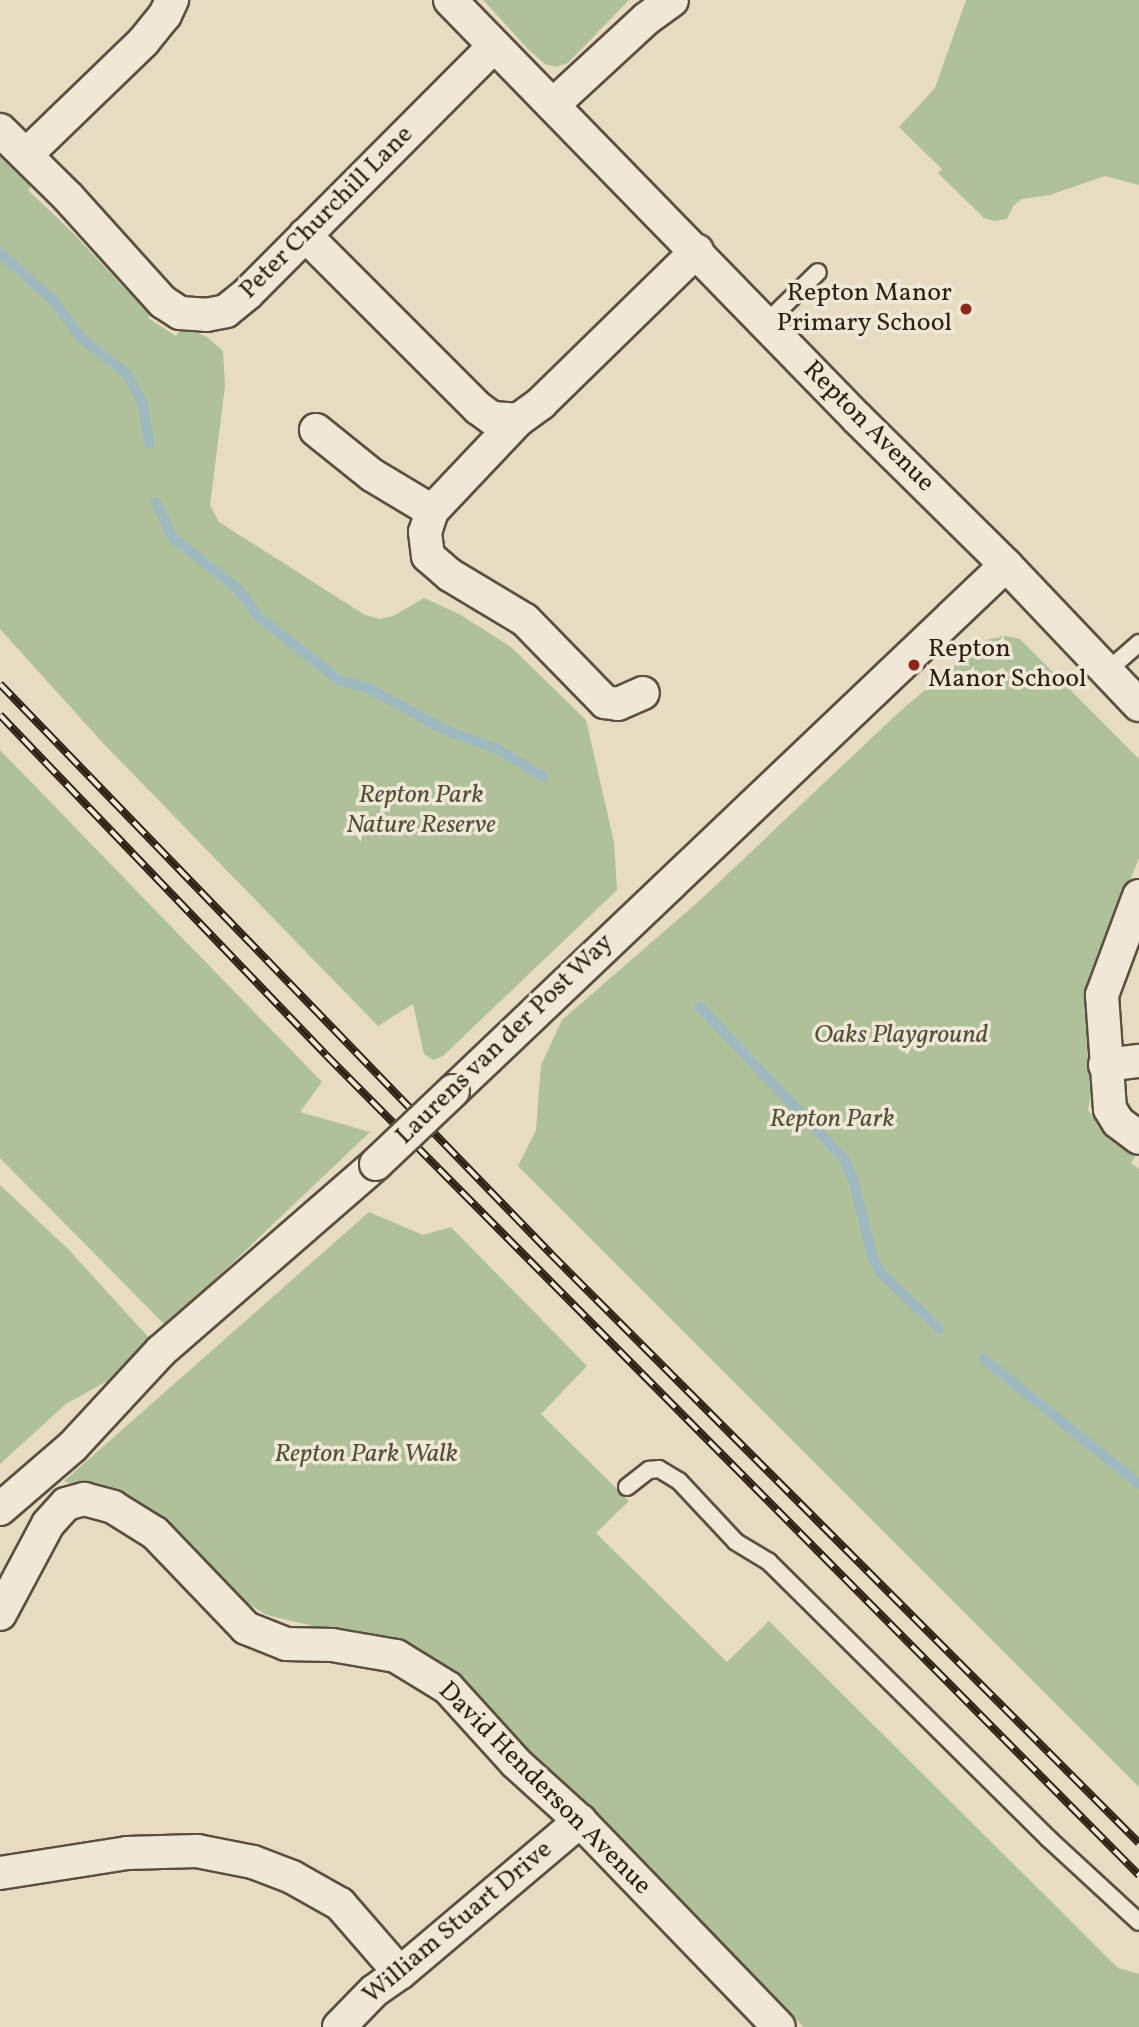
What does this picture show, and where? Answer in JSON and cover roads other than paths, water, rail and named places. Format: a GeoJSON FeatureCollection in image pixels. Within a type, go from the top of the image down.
{"type":"FeatureCollection","features":[{"type":"Feature","properties":{"kind":"street"},"geometry":{"type":"LineString","coordinates":[[26,155],[155,30],[172,0]]}},
{"type":"Feature","properties":{"kind":"street","name":"Repton Avenue"},"geometry":{"type":"LineString","coordinates":[[450,0],[858,419],[1006,565],[1139,705]]}},
{"type":"Feature","properties":{"kind":"street"},"geometry":{"type":"LineString","coordinates":[[554,104],[646,19],[672,0]]}},
{"type":"Feature","properties":{"kind":"street","name":"Peter Churchill Lane"},"geometry":{"type":"LineString","coordinates":[[0,130],[163,302],[180,313],[206,315],[226,311],[493,47]]}},
{"type":"Feature","properties":{"kind":"street"},"geometry":{"type":"LineString","coordinates":[[305,235],[478,408],[492,418],[518,420]]}},
{"type":"Feature","properties":{"kind":"street"},"geometry":{"type":"LineString","coordinates":[[643,693],[618,704],[605,702],[525,620],[436,565],[428,556],[425,531],[432,511],[518,420],[541,403],[697,251]]}},
{"type":"Feature","properties":{"kind":"street"},"geometry":{"type":"LineString","coordinates":[[316,430],[372,475],[432,511]]}},
{"type":"Feature","properties":{"kind":"street","name":"Laurens van der Post Way"},"geometry":{"type":"LineString","coordinates":[[0,1509],[73,1446],[161,1352],[376,1164],[1006,565]]}},
{"type":"Feature","properties":{"kind":"street"},"geometry":{"type":"LineString","coordinates":[[1139,896],[1102,995],[1110,1109],[1118,1122],[1139,1138]]}},
{"type":"Feature","properties":{"kind":"street"},"geometry":{"type":"LineString","coordinates":[[1105,1065],[1139,1061]]}},
{"type":"Feature","properties":{"kind":"street","name":"David Henderson Avenue"},"geometry":{"type":"LineString","coordinates":[[0,1614],[48,1524],[66,1504],[84,1499],[113,1507],[155,1533],[246,1629],[286,1644],[332,1645],[396,1656],[448,1688],[516,1763],[580,1821],[779,2027]]}},
{"type":"Feature","properties":{"kind":"street","name":"William Stuart Drive"},"geometry":{"type":"LineString","coordinates":[[339,2027],[374,1991],[400,1973],[580,1821]]}},
{"type":"Feature","properties":{"kind":"street"},"geometry":{"type":"LineString","coordinates":[[0,1873],[127,1853],[197,1851],[253,1862],[292,1877],[340,1905],[400,1973]]}},
{"type":"Feature","properties":{"kind":"lane"},"geometry":{"type":"LineString","coordinates":[[766,322],[818,272]]}},
{"type":"Feature","properties":{"kind":"lane"},"geometry":{"type":"LineString","coordinates":[[1106,672],[1139,643]]}},
{"type":"Feature","properties":{"kind":"lane"},"geometry":{"type":"LineString","coordinates":[[627,1487],[649,1470],[659,1469],[680,1481],[736,1542],[769,1562],[1049,1839],[1139,1922]]}},
{"type":"Feature","properties":{"kind":"waterway"},"geometry":{"type":"LineString","coordinates":[[0,253],[53,300],[82,339],[127,374],[143,404],[149,444]]}},
{"type":"Feature","properties":{"kind":"waterway"},"geometry":{"type":"LineString","coordinates":[[156,502],[173,538],[238,589],[260,618],[339,680],[370,689],[445,730],[497,749],[543,777]]}},
{"type":"Feature","properties":{"kind":"waterway"},"geometry":{"type":"LineString","coordinates":[[700,1007],[844,1159],[854,1182],[873,1259],[881,1273],[940,1329]]}},
{"type":"Feature","properties":{"kind":"waterway"},"geometry":{"type":"LineString","coordinates":[[984,1359],[1139,1484]]}},
{"type":"Feature","properties":{"kind":"railway"},"geometry":{"type":"LineString","coordinates":[[0,684],[551,1254],[1139,1843]]}},
{"type":"Feature","properties":{"kind":"railway"},"geometry":{"type":"LineString","coordinates":[[0,715],[326,1055],[1139,1875]]}},
{"type":"Feature","properties":{"kind":"place","name":"Repton Manor Primary School"},"geometry":{"type":"Point","coordinates":[966,309]}},
{"type":"Feature","properties":{"kind":"place","name":"Repton Manor School"},"geometry":{"type":"Point","coordinates":[914,665]}},
{"type":"Feature","properties":{"kind":"park label","name":"Repton Park Nature Reserve"},"geometry":{"type":"Point","coordinates":[421,811]}},
{"type":"Feature","properties":{"kind":"park label","name":"Oaks Playground"},"geometry":{"type":"Point","coordinates":[901,1036]}},
{"type":"Feature","properties":{"kind":"park label","name":"Repton Park"},"geometry":{"type":"Point","coordinates":[832,1120]}},
{"type":"Feature","properties":{"kind":"park label","name":"Repton Park Walk"},"geometry":{"type":"Point","coordinates":[366,1455]}}]}
